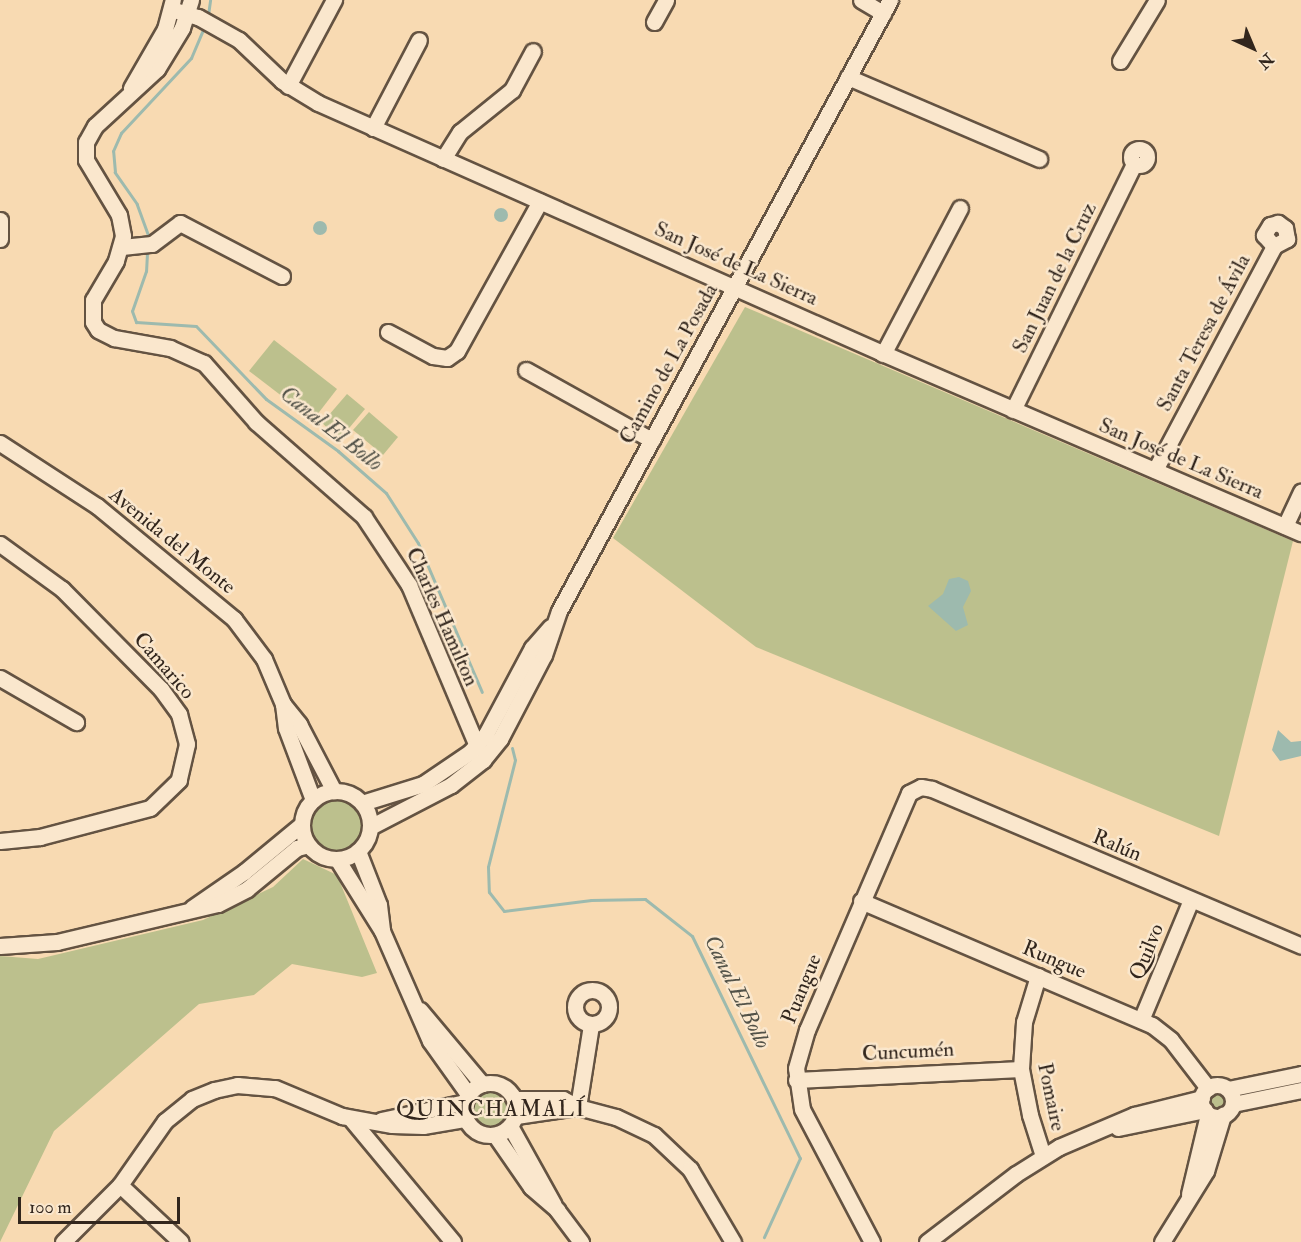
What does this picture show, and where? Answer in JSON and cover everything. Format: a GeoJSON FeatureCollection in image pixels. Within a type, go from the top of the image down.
{"type":"FeatureCollection","features":[{"type":"Feature","properties":{"kind":"street"},"geometry":{"type":"LineString","coordinates":[[288,86],[334,0]]}},
{"type":"Feature","properties":{"kind":"street"},"geometry":{"type":"LineString","coordinates":[[654,22],[666,0]]}},
{"type":"Feature","properties":{"kind":"street"},"geometry":{"type":"LineString","coordinates":[[861,0],[887,6]]}},
{"type":"Feature","properties":{"kind":"street"},"geometry":{"type":"LineString","coordinates":[[1120,61],[1157,0]]}},
{"type":"Feature","properties":{"kind":"street"},"geometry":{"type":"LineString","coordinates":[[123,101],[149,60],[172,5]]}},
{"type":"Feature","properties":{"kind":"street","name":"San José de La Sierra"},"geometry":{"type":"LineString","coordinates":[[172,5],[189,6],[239,40],[288,86],[373,128],[735,286],[883,354],[1301,533]]}},
{"type":"Feature","properties":{"kind":"street"},"geometry":{"type":"LineString","coordinates":[[189,6],[157,69],[94,126],[85,151],[90,169],[118,215],[123,247],[152,244],[180,223],[282,276]]}},
{"type":"Feature","properties":{"kind":"street","name":"Camino de La Posada"},"geometry":{"type":"LineString","coordinates":[[370,827],[451,785],[520,703],[544,655],[554,622],[887,6]]}},
{"type":"Feature","properties":{"kind":"street"},"geometry":{"type":"LineString","coordinates":[[373,128],[419,40]]}},
{"type":"Feature","properties":{"kind":"street"},"geometry":{"type":"LineString","coordinates":[[443,159],[460,132],[512,90],[533,51]]}},
{"type":"Feature","properties":{"kind":"street"},"geometry":{"type":"LineString","coordinates":[[848,77],[1039,159]]}},
{"type":"Feature","properties":{"kind":"street","name":"San Juan de la Cruz"},"geometry":{"type":"LineString","coordinates":[[1013,410],[1134,164]]}},
{"type":"Feature","properties":{"kind":"street"},"geometry":{"type":"LineString","coordinates":[[388,332],[433,356],[447,358],[457,351],[540,201]]}},
{"type":"Feature","properties":{"kind":"street"},"geometry":{"type":"LineString","coordinates":[[883,354],[960,208]]}},
{"type":"Feature","properties":{"kind":"street"},"geometry":{"type":"LineString","coordinates":[[0,220],[0,239]]}},
{"type":"Feature","properties":{"kind":"street","name":"Santa Teresa de Ávila"},"geometry":{"type":"LineString","coordinates":[[1155,470],[1274,246]]}},
{"type":"Feature","properties":{"kind":"street","name":"Charles Hamilton"},"geometry":{"type":"LineString","coordinates":[[123,247],[93,300],[91,313],[98,330],[114,338],[170,348],[204,363],[256,422],[358,510],[384,542],[409,585],[479,753]]}},
{"type":"Feature","properties":{"kind":"street"},"geometry":{"type":"LineString","coordinates":[[526,370],[652,440]]}},
{"type":"Feature","properties":{"kind":"street","name":"Avenida del Monte"},"geometry":{"type":"LineString","coordinates":[[0,443],[83,496],[229,614],[258,649],[283,704],[299,724],[334,791]]}},
{"type":"Feature","properties":{"kind":"street"},"geometry":{"type":"LineString","coordinates":[[1285,526],[1301,492]]}},
{"type":"Feature","properties":{"kind":"street","name":"Camarico"},"geometry":{"type":"LineString","coordinates":[[0,544],[62,589],[161,689],[179,714],[187,744],[179,780],[150,808],[40,837],[0,841]]}},
{"type":"Feature","properties":{"kind":"street"},"geometry":{"type":"LineString","coordinates":[[0,678],[76,722]]}},
{"type":"Feature","properties":{"kind":"street","name":"Avenida del Monte"},"geometry":{"type":"LineString","coordinates":[[283,704],[286,728],[313,800]]}},
{"type":"Feature","properties":{"kind":"street","name":"Camino de La Posada"},"geometry":{"type":"LineString","coordinates":[[363,803],[423,784],[453,765],[479,753]]}},
{"type":"Feature","properties":{"kind":"street","name":"Ralún"},"geometry":{"type":"LineString","coordinates":[[917,789],[932,789],[1301,946]]}},
{"type":"Feature","properties":{"kind":"street","name":"Puangue"},"geometry":{"type":"LineString","coordinates":[[872,1242],[810,1127],[796,1080],[801,1046],[861,901],[904,800],[917,789]]}},
{"type":"Feature","properties":{"kind":"street"},"geometry":{"type":"LineString","coordinates":[[192,908],[244,872],[302,825],[313,800],[334,791],[353,795],[363,803],[370,827],[358,851],[337,859],[320,856],[308,845],[302,825]]}},
{"type":"Feature","properties":{"kind":"street"},"geometry":{"type":"LineString","coordinates":[[0,946],[57,942],[192,908],[219,904],[237,895],[297,848],[308,845]]}},
{"type":"Feature","properties":{"kind":"street"},"geometry":{"type":"LineString","coordinates":[[358,851],[379,905],[382,931]]}},
{"type":"Feature","properties":{"kind":"street"},"geometry":{"type":"LineString","coordinates":[[337,859],[382,931],[430,1041],[466,1098],[465,1119],[474,1130],[495,1135],[531,1187],[556,1210],[581,1242]]}},
{"type":"Feature","properties":{"kind":"street","name":"Quilvo"},"geometry":{"type":"LineString","coordinates":[[1141,1020],[1191,900]]}},
{"type":"Feature","properties":{"kind":"street","name":"Rungue"},"geometry":{"type":"LineString","coordinates":[[861,901],[1141,1020],[1171,1040],[1213,1105]]}},
{"type":"Feature","properties":{"kind":"street","name":"Pomaire"},"geometry":{"type":"LineString","coordinates":[[1038,976],[1024,1022],[1021,1069],[1029,1115],[1043,1156]]}},
{"type":"Feature","properties":{"kind":"street"},"geometry":{"type":"LineString","coordinates":[[416,1006],[482,1084]]}},
{"type":"Feature","properties":{"kind":"street"},"geometry":{"type":"LineString","coordinates":[[578,1107],[591,1024]]}},
{"type":"Feature","properties":{"kind":"street","name":"Cuncumén"},"geometry":{"type":"LineString","coordinates":[[796,1080],[1021,1069]]}},
{"type":"Feature","properties":{"kind":"street"},"geometry":{"type":"LineString","coordinates":[[1162,1242],[1212,1156],[1213,1105],[1218,1085],[1228,1089],[1301,1074]]}},
{"type":"Feature","properties":{"kind":"street"},"geometry":{"type":"LineString","coordinates":[[375,1122],[466,1098],[482,1084],[501,1085],[514,1099],[513,1121],[556,1210]]}},
{"type":"Feature","properties":{"kind":"street"},"geometry":{"type":"LineString","coordinates":[[63,1242],[120,1185],[165,1121],[182,1106],[214,1090],[237,1085],[275,1088],[351,1119],[414,1127],[465,1119]]}},
{"type":"Feature","properties":{"kind":"street"},"geometry":{"type":"LineString","coordinates":[[927,1242],[1043,1156],[1143,1112],[1213,1105],[1301,1090]]}},
{"type":"Feature","properties":{"kind":"street"},"geometry":{"type":"LineString","coordinates":[[514,1099],[559,1098],[578,1107],[629,1122],[674,1151],[697,1179],[734,1242]]}},
{"type":"Feature","properties":{"kind":"street"},"geometry":{"type":"LineString","coordinates":[[495,1135],[513,1121],[578,1107]]}},
{"type":"Feature","properties":{"kind":"street"},"geometry":{"type":"LineString","coordinates":[[351,1119],[453,1242]]}},
{"type":"Feature","properties":{"kind":"street"},"geometry":{"type":"LineString","coordinates":[[120,1185],[181,1242]]}},
{"type":"Feature","properties":{"kind":"green space"},"geometry":{"type":"Polygon","coordinates":[[[745,307],[1293,541],[1219,836],[756,647],[613,538],[745,307]]]}},
{"type":"Feature","properties":{"kind":"green space"},"geometry":{"type":"Polygon","coordinates":[[[274,340],[337,389],[313,420],[249,371],[274,340]]]}},
{"type":"Feature","properties":{"kind":"green space"},"geometry":{"type":"Polygon","coordinates":[[[347,394],[365,409],[340,439],[322,423],[347,394]]]}},
{"type":"Feature","properties":{"kind":"green space"},"geometry":{"type":"Polygon","coordinates":[[[369,412],[398,437],[383,455],[353,430],[369,412]]]}},
{"type":"Feature","properties":{"kind":"green space"},"geometry":{"type":"Polygon","coordinates":[[[332,799],[342,799],[356,806],[363,825],[356,844],[342,851],[332,851],[322,847],[315,840],[311,830],[311,820],[315,810],[322,803],[332,799]]]}},
{"type":"Feature","properties":{"kind":"green space"},"geometry":{"type":"Polygon","coordinates":[[[303,859],[337,875],[377,973],[362,977],[292,964],[254,995],[199,1004],[54,1131],[0,1242],[0,956],[38,959],[203,920],[273,887],[303,859]]]}},
{"type":"Feature","properties":{"kind":"green space"},"geometry":{"type":"Polygon","coordinates":[[[490,1089],[503,1095],[509,1108],[503,1121],[490,1127],[477,1121],[471,1108],[477,1095],[490,1089]]]}},
{"type":"Feature","properties":{"kind":"green space"},"geometry":{"type":"Polygon","coordinates":[[[1214,1093],[1220,1093],[1225,1101],[1223,1107],[1214,1109],[1209,1104],[1209,1098],[1214,1093]]]}},
{"type":"Feature","properties":{"kind":"shaded area"},"geometry":{"type":"Polygon","coordinates":[[[498,208],[504,208],[508,215],[504,222],[498,222],[494,218],[494,212],[498,208]]]}},
{"type":"Feature","properties":{"kind":"shaded area"},"geometry":{"type":"Polygon","coordinates":[[[320,221],[325,223],[327,228],[325,233],[320,235],[315,233],[313,228],[315,223],[320,221]]]}},
{"type":"Feature","properties":{"kind":"shaded area"},"geometry":{"type":"Polygon","coordinates":[[[959,577],[968,581],[971,591],[963,607],[968,625],[956,631],[928,606],[943,594],[949,579],[959,577]]]}},
{"type":"Feature","properties":{"kind":"shaded area"},"geometry":{"type":"Polygon","coordinates":[[[1278,730],[1291,742],[1301,741],[1301,756],[1280,761],[1272,750],[1278,730]]]}},
{"type":"Feature","properties":{"kind":"waterway","name":"Canal El Bollo"},"geometry":{"type":"LineString","coordinates":[[208,15],[210,0]]}},
{"type":"Feature","properties":{"kind":"waterway","name":"Canal El Bollo"},"geometry":{"type":"LineString","coordinates":[[148,235],[137,204],[115,172],[113,151],[121,133],[191,58],[204,27]]}},
{"type":"Feature","properties":{"kind":"waterway","name":"Canal El Bollo"},"geometry":{"type":"LineString","coordinates":[[147,253],[146,271],[132,311],[136,322],[196,326],[266,399],[338,451],[386,493],[418,543],[482,692]]}},
{"type":"Feature","properties":{"kind":"waterway","name":"Canal El Bollo"},"geometry":{"type":"LineString","coordinates":[[512,748],[515,760],[488,867],[489,892],[504,911],[591,900],[645,899],[692,936],[800,1158],[764,1237]]}},
{"type":"Feature","properties":{"kind":"district","name":"QUINCHAMALÍ"},"geometry":{"type":"Point","coordinates":[491,1110]}}]}
